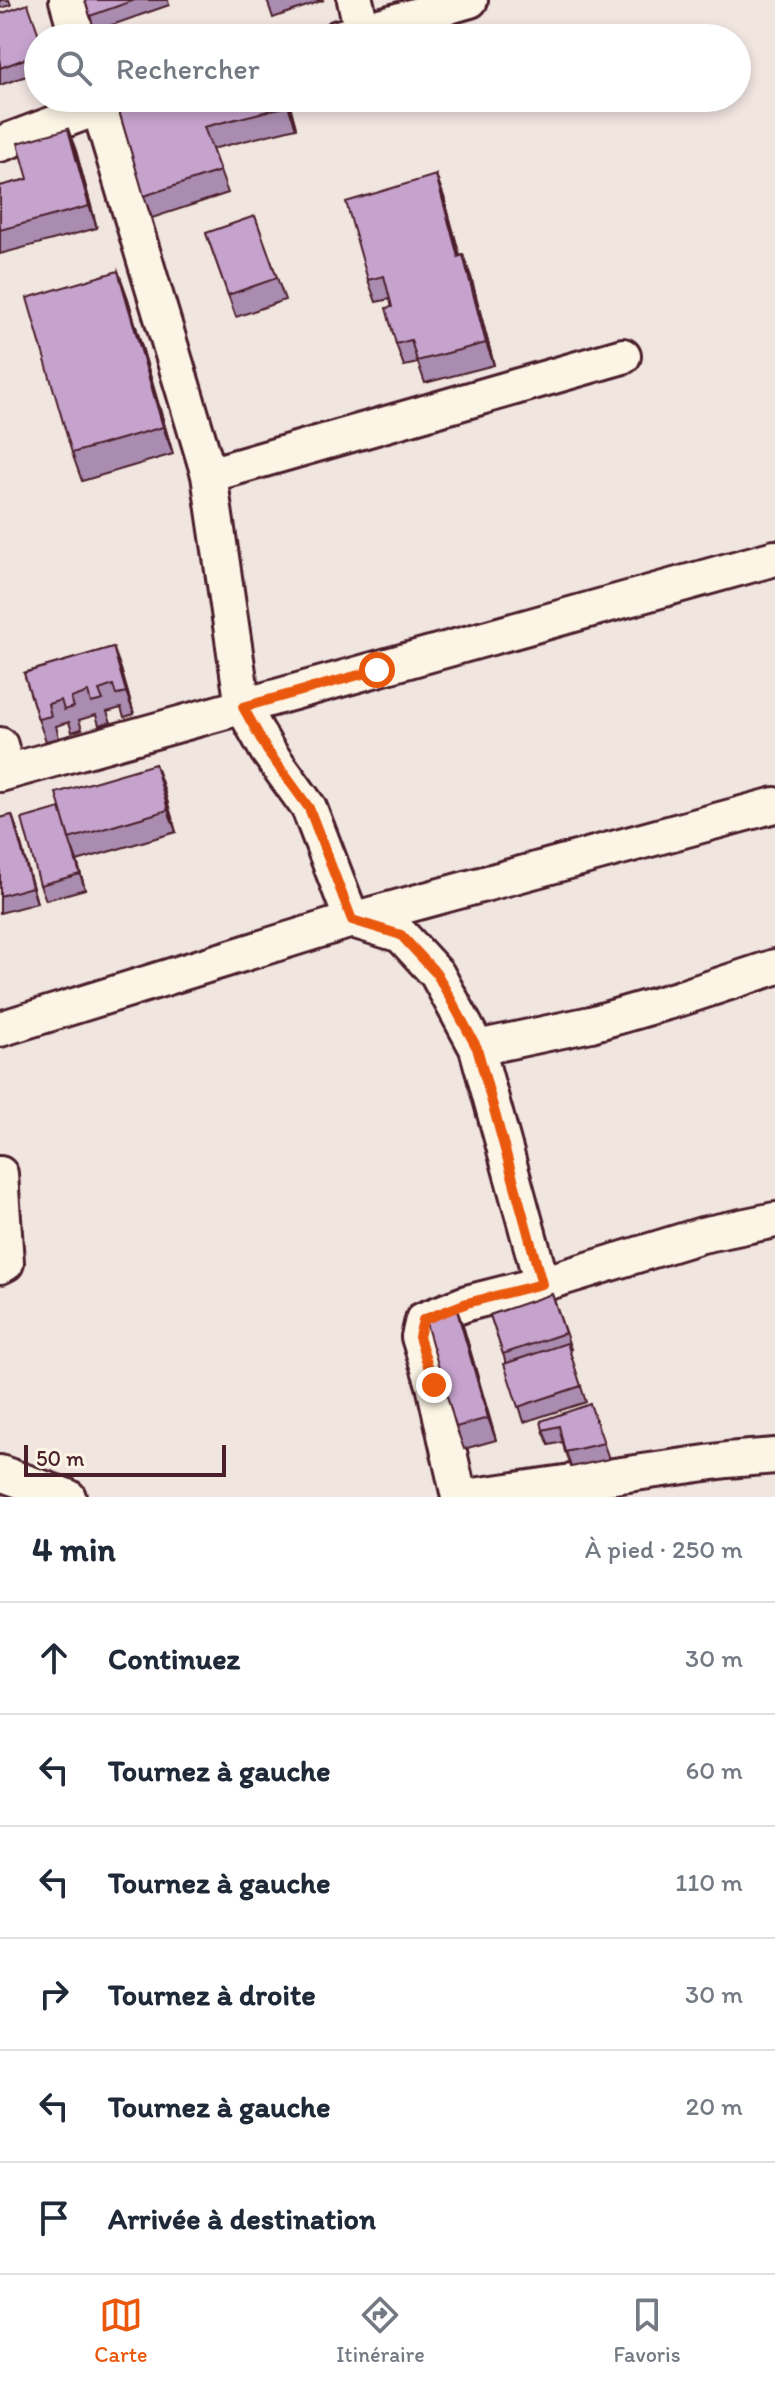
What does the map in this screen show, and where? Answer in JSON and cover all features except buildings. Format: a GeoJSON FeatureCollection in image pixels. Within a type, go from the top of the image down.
{"type":"FeatureCollection","features":[{"type":"Feature","properties":{"kind":"street"},"geometry":{"type":"LineString","coordinates":[[67,0],[74,24]]}},
{"type":"Feature","properties":{"kind":"street"},"geometry":{"type":"LineString","coordinates":[[351,23],[470,0]]}},
{"type":"Feature","properties":{"kind":"street"},"geometry":{"type":"LineString","coordinates":[[0,144],[81,112]]}},
{"type":"Feature","properties":{"kind":"street"},"geometry":{"type":"LineString","coordinates":[[112,112],[209,475],[243,707],[267,750],[309,808],[352,920]]}},
{"type":"Feature","properties":{"kind":"street"},"geometry":{"type":"LineString","coordinates":[[209,475],[623,356]]}},
{"type":"Feature","properties":{"kind":"street"},"geometry":{"type":"LineString","coordinates":[[2,764],[243,707],[775,558]]}},
{"type":"Feature","properties":{"kind":"street"},"geometry":{"type":"LineString","coordinates":[[0,1029],[352,920],[775,805]]}},
{"type":"Feature","properties":{"kind":"street"},"geometry":{"type":"LineString","coordinates":[[352,920],[401,935],[437,974],[477,1048],[542,1284]]}},
{"type":"Feature","properties":{"kind":"street"},"geometry":{"type":"LineString","coordinates":[[477,1048],[591,1024],[775,967]]}},
{"type":"Feature","properties":{"kind":"street"},"geometry":{"type":"LineString","coordinates":[[0,1174],[6,1263],[0,1266]]}},
{"type":"Feature","properties":{"kind":"street"},"geometry":{"type":"LineString","coordinates":[[459,1497],[434,1385],[419,1337],[423,1320],[467,1303],[542,1284],[702,1235],[775,1220]]}},
{"type":"Feature","properties":{"kind":"street"},"geometry":{"type":"LineString","coordinates":[[466,1497],[775,1456]]}},
{"type":"Feature","properties":{"kind":"street"},"geometry":{"type":"LineString","coordinates":[[0,1473],[68,1497]]}},
{"type":"Feature","properties":{"kind":"route"},"geometry":{"type":"LineString","coordinates":[[377,670],[243,707],[267,750],[309,808],[352,920],[401,935],[437,974],[477,1048],[542,1284],[467,1303],[423,1320],[419,1337],[434,1385]]}}]}
